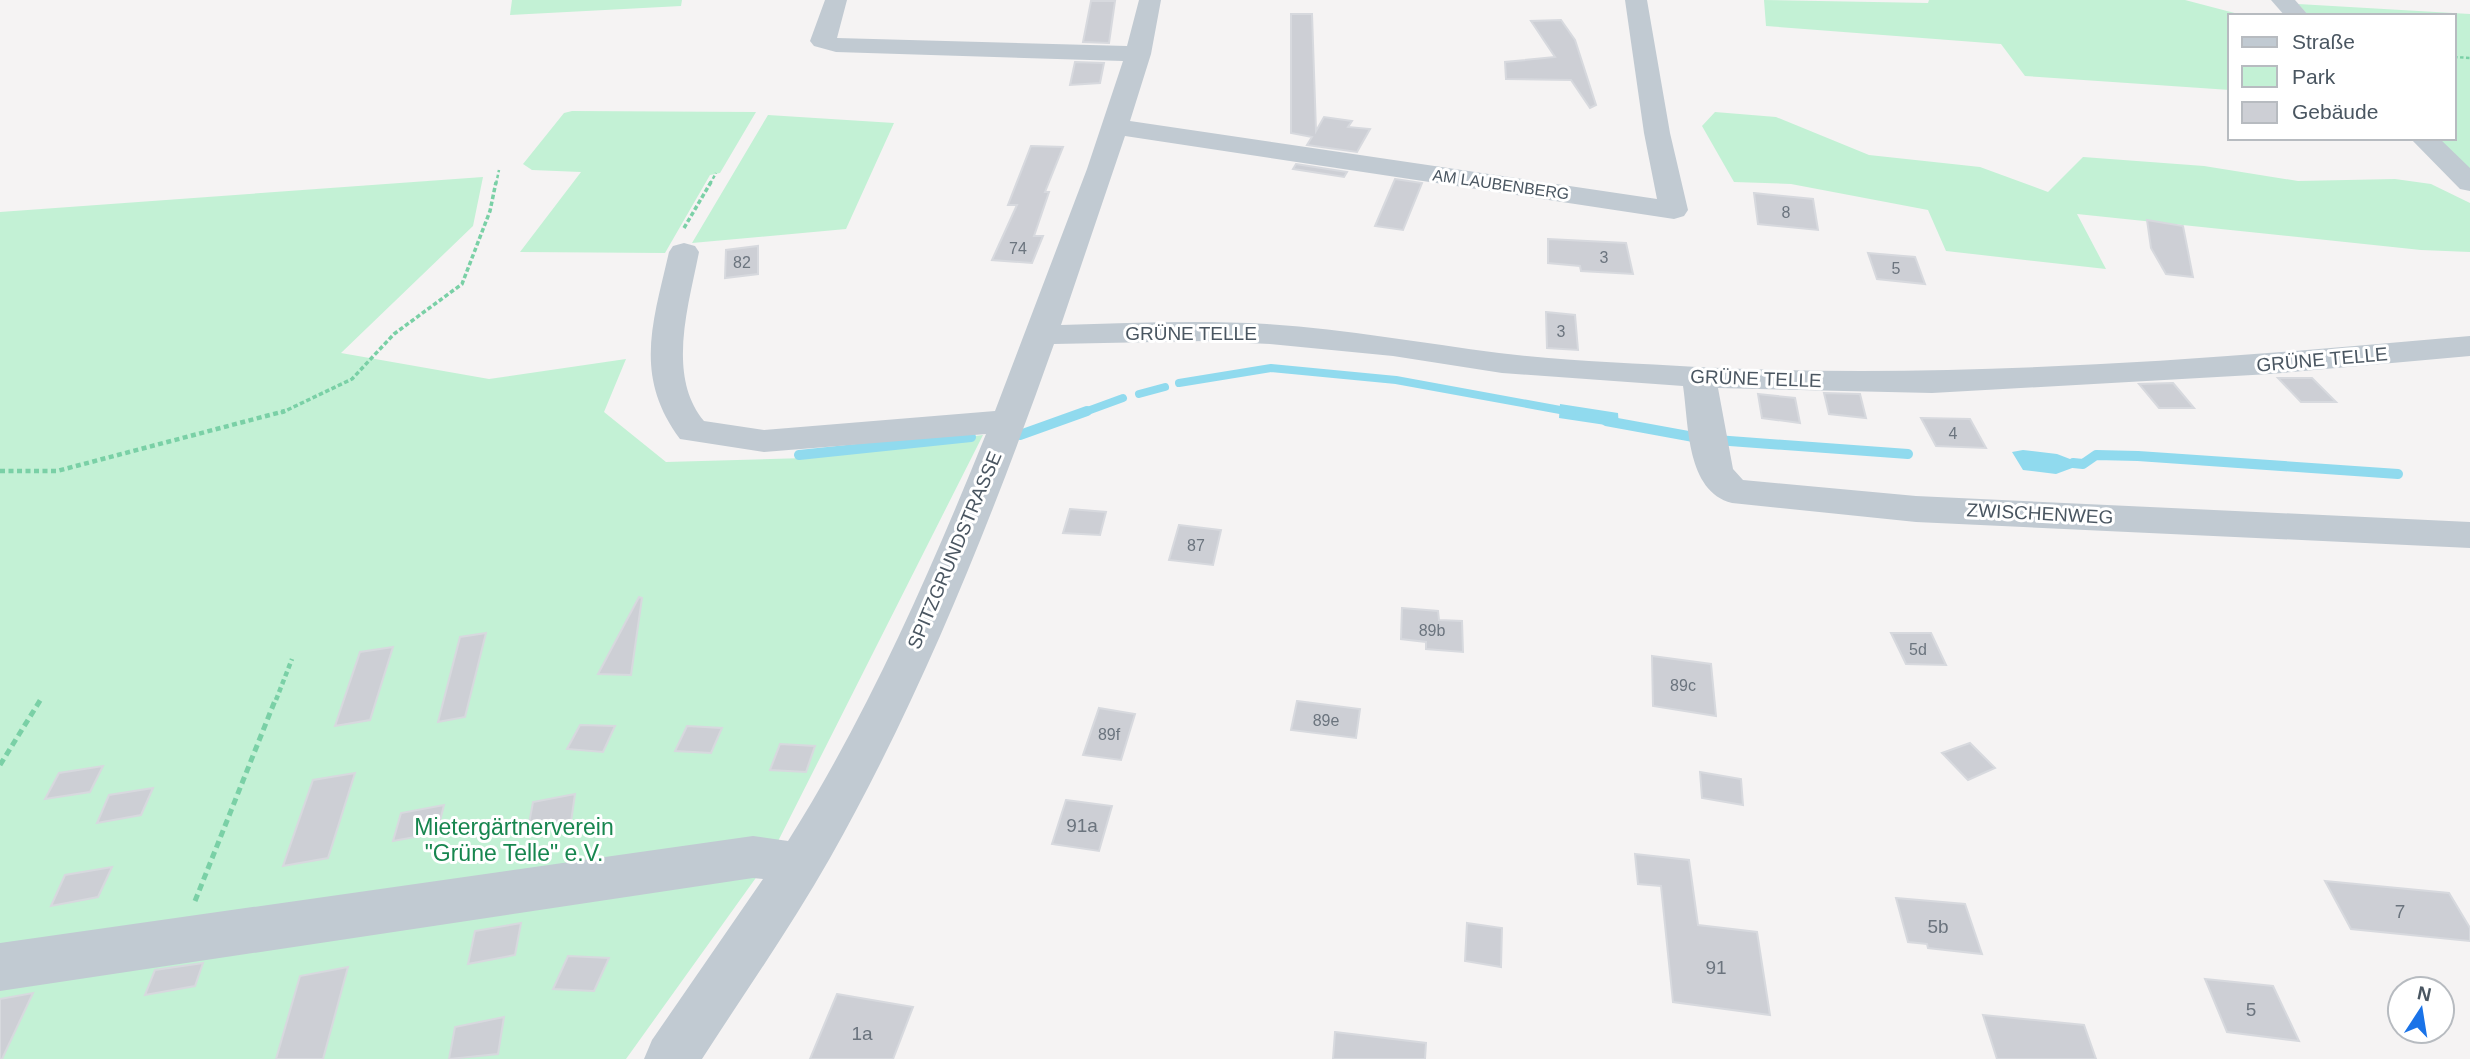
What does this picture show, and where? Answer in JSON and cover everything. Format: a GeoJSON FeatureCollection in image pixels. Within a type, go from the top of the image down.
{"type":"FeatureCollection","features":[{"type":"Feature","properties":{"kind":"street"},"geometry":{"type":"LineString","coordinates":[[836,0],[822,41],[836,46],[1139,54]]}},
{"type":"Feature","properties":{"kind":"street","name":"SPITZGRUNDSTRASSE"},"geometry":{"type":"LineString","coordinates":[[671,1059],[800,864],[890,696],[960,542],[1043,335],[1116,127],[1139,54],[1150,0]]}},
{"type":"Feature","properties":{"kind":"street","name":"AM LAUBENBERG"},"geometry":{"type":"LineString","coordinates":[[1116,127],[1674,210],[1657,133],[1636,0]]}},
{"type":"Feature","properties":{"kind":"street"},"geometry":{"type":"LineString","coordinates":[[2281,0],[2296,14]]}},
{"type":"Feature","properties":{"kind":"street"},"geometry":{"type":"LineString","coordinates":[[2425,140],[2470,183]]}},
{"type":"Feature","properties":{"kind":"street"},"geometry":{"type":"LineString","coordinates":[[684,252],[673,304],[667,364],[677,410],[693,431],[764,441],[1009,421]]}},
{"type":"Feature","properties":{"kind":"street","name":"GRÜNE TELLE"},"geometry":{"type":"LineString","coordinates":[[1043,335],[1204,331],[1270,334],[1393,346],[1502,363],[1699,377],[1932,383],[2270,364],[2470,346]]}},
{"type":"Feature","properties":{"kind":"street","name":"ZWISCHENWEG"},"geometry":{"type":"LineString","coordinates":[[1699,377],[1715,472],[1732,491],[1824,503],[2336,525],[2470,535]]}},
{"type":"Feature","properties":{"kind":"street"},"geometry":{"type":"LineString","coordinates":[[0,967],[753,857],[800,864]]}},
{"type":"Feature","properties":{"kind":"path"},"geometry":{"type":"LineString","coordinates":[[0,471],[57,471],[274,416],[352,379],[394,334],[462,284],[490,211],[499,170]]}},
{"type":"Feature","properties":{"kind":"path"},"geometry":{"type":"LineString","coordinates":[[684,252],[674,245],[716,173]]}},
{"type":"Feature","properties":{"kind":"path"},"geometry":{"type":"LineString","coordinates":[[179,941],[292,659]]}},
{"type":"Feature","properties":{"kind":"path"},"geometry":{"type":"LineString","coordinates":[[0,765],[41,699]]}},
{"type":"Feature","properties":{"kind":"green space"},"geometry":{"type":"Polygon","coordinates":[[[512,0],[682,0],[681,6],[510,15],[512,0]]]}},
{"type":"Feature","properties":{"kind":"green space"},"geometry":{"type":"Polygon","coordinates":[[[1764,0],[1928,3],[1929,0],[2185,0],[2238,14],[2228,14],[2228,90],[2025,76],[2001,44],[1766,26],[1764,0]]]}},
{"type":"Feature","properties":{"kind":"green space"},"geometry":{"type":"Polygon","coordinates":[[[2298,4],[2470,14],[2470,173],[2435,140],[2456,140],[2456,14],[2307,14],[2298,4]]]}},
{"type":"Feature","properties":{"kind":"green space"},"geometry":{"type":"Polygon","coordinates":[[[756,112],[720,173],[710,175],[665,253],[520,252],[581,172],[532,170],[523,164],[564,113],[756,112]]]}},
{"type":"Feature","properties":{"kind":"green space"},"geometry":{"type":"Polygon","coordinates":[[[1715,112],[1776,117],[1869,155],[1980,167],[2048,192],[2083,157],[2204,166],[2298,181],[2395,179],[2431,184],[2470,203],[2470,252],[2421,250],[2077,214],[2106,269],[1946,251],[1928,210],[1791,184],[1734,182],[1702,126],[1715,112]]]}},
{"type":"Feature","properties":{"kind":"green space"},"geometry":{"type":"Polygon","coordinates":[[[768,115],[894,123],[846,229],[692,243],[768,115]]]}},
{"type":"Feature","properties":{"kind":"green space","name":"Mietergärtnerverein \"Grüne Telle\" e.V."},"geometry":{"type":"Polygon","coordinates":[[[483,177],[473,226],[341,353],[489,379],[626,359],[604,412],[666,462],[805,458],[983,435],[768,861],[626,1059],[0,1059],[0,212],[483,177]]]}},
{"type":"Feature","properties":{"kind":"water"},"geometry":{"type":"Polygon","coordinates":[[[1560,404],[1618,413],[1619,427],[1559,418],[1560,404]]]}},
{"type":"Feature","properties":{"kind":"water"},"geometry":{"type":"Polygon","coordinates":[[[2023,450],[2057,454],[2083,464],[2056,474],[2023,470],[2012,452],[2023,450]]]}},
{"type":"Feature","properties":{"kind":"building"},"geometry":{"type":"Polygon","coordinates":[[[1091,1],[1115,1],[1109,43],[1083,42],[1091,1]]]}},
{"type":"Feature","properties":{"kind":"building"},"geometry":{"type":"Polygon","coordinates":[[[1291,14],[1312,14],[1316,131],[1324,117],[1352,121],[1348,127],[1370,129],[1357,152],[1307,145],[1312,137],[1291,133],[1291,14]]]}},
{"type":"Feature","properties":{"kind":"building"},"geometry":{"type":"Polygon","coordinates":[[[1561,20],[1575,40],[1596,105],[1590,108],[1571,80],[1506,79],[1505,62],[1555,57],[1531,21],[1561,20]]]}},
{"type":"Feature","properties":{"kind":"building"},"geometry":{"type":"Polygon","coordinates":[[[1075,62],[1104,63],[1100,83],[1070,85],[1075,62]]]}},
{"type":"Feature","properties":{"kind":"building"},"geometry":{"type":"Polygon","coordinates":[[[1031,146],[1063,147],[1045,192],[1049,192],[1034,236],[1043,236],[1032,263],[992,260],[1017,205],[1008,205],[1031,146]]]}},
{"type":"Feature","properties":{"kind":"building"},"geometry":{"type":"Polygon","coordinates":[[[1296,164],[1347,172],[1344,177],[1293,169],[1296,164]]]}},
{"type":"Feature","properties":{"kind":"building"},"geometry":{"type":"Polygon","coordinates":[[[1395,179],[1422,183],[1403,230],[1375,226],[1395,179]]]}},
{"type":"Feature","properties":{"kind":"building"},"geometry":{"type":"Polygon","coordinates":[[[1754,193],[1813,199],[1818,230],[1758,224],[1754,193]]]}},
{"type":"Feature","properties":{"kind":"building"},"geometry":{"type":"Polygon","coordinates":[[[2147,220],[2183,226],[2193,277],[2166,274],[2151,248],[2147,220]]]}},
{"type":"Feature","properties":{"kind":"building"},"geometry":{"type":"Polygon","coordinates":[[[1548,239],[1626,243],[1633,274],[1581,271],[1580,266],[1548,263],[1548,239]]]}},
{"type":"Feature","properties":{"kind":"building"},"geometry":{"type":"Polygon","coordinates":[[[758,246],[758,274],[725,278],[726,250],[758,246]]]}},
{"type":"Feature","properties":{"kind":"building"},"geometry":{"type":"Polygon","coordinates":[[[1868,253],[1915,257],[1925,284],[1877,279],[1868,253]]]}},
{"type":"Feature","properties":{"kind":"building"},"geometry":{"type":"Polygon","coordinates":[[[1546,312],[1575,315],[1578,350],[1547,348],[1546,312]]]}},
{"type":"Feature","properties":{"kind":"building"},"geometry":{"type":"Polygon","coordinates":[[[2278,378],[2312,378],[2336,402],[2301,402],[2278,378]]]}},
{"type":"Feature","properties":{"kind":"building"},"geometry":{"type":"Polygon","coordinates":[[[2173,383],[2194,408],[2159,408],[2139,384],[2173,383]]]}},
{"type":"Feature","properties":{"kind":"building"},"geometry":{"type":"Polygon","coordinates":[[[1824,393],[1860,394],[1866,418],[1829,414],[1824,393]]]}},
{"type":"Feature","properties":{"kind":"building"},"geometry":{"type":"Polygon","coordinates":[[[1758,394],[1795,398],[1800,423],[1762,418],[1758,394]]]}},
{"type":"Feature","properties":{"kind":"building"},"geometry":{"type":"Polygon","coordinates":[[[1921,418],[1970,419],[1986,448],[1936,446],[1921,418]]]}},
{"type":"Feature","properties":{"kind":"building"},"geometry":{"type":"Polygon","coordinates":[[[1070,509],[1106,512],[1100,535],[1063,533],[1070,509]]]}},
{"type":"Feature","properties":{"kind":"building"},"geometry":{"type":"Polygon","coordinates":[[[1179,525],[1221,530],[1213,565],[1169,560],[1179,525]]]}},
{"type":"Feature","properties":{"kind":"building"},"geometry":{"type":"Polygon","coordinates":[[[639,597],[642,598],[631,675],[598,674],[639,597]]]}},
{"type":"Feature","properties":{"kind":"building"},"geometry":{"type":"Polygon","coordinates":[[[1402,608],[1438,611],[1439,620],[1462,621],[1463,652],[1426,649],[1426,642],[1401,639],[1402,608]]]}},
{"type":"Feature","properties":{"kind":"building"},"geometry":{"type":"Polygon","coordinates":[[[486,633],[465,717],[438,722],[460,637],[486,633]]]}},
{"type":"Feature","properties":{"kind":"building"},"geometry":{"type":"Polygon","coordinates":[[[1891,633],[1931,633],[1946,665],[1906,664],[1891,633]]]}},
{"type":"Feature","properties":{"kind":"building"},"geometry":{"type":"Polygon","coordinates":[[[393,647],[370,720],[335,726],[360,652],[393,647]]]}},
{"type":"Feature","properties":{"kind":"building"},"geometry":{"type":"Polygon","coordinates":[[[1652,656],[1711,664],[1716,716],[1653,706],[1652,656]]]}},
{"type":"Feature","properties":{"kind":"building"},"geometry":{"type":"Polygon","coordinates":[[[1297,701],[1360,709],[1356,738],[1291,730],[1297,701]]]}},
{"type":"Feature","properties":{"kind":"building"},"geometry":{"type":"Polygon","coordinates":[[[1099,708],[1135,714],[1121,760],[1083,755],[1099,708]]]}},
{"type":"Feature","properties":{"kind":"building"},"geometry":{"type":"Polygon","coordinates":[[[580,725],[615,726],[603,752],[567,749],[580,725]]]}},
{"type":"Feature","properties":{"kind":"building"},"geometry":{"type":"Polygon","coordinates":[[[687,726],[722,728],[711,753],[675,751],[687,726]]]}},
{"type":"Feature","properties":{"kind":"building"},"geometry":{"type":"Polygon","coordinates":[[[1970,743],[1995,768],[1968,780],[1942,753],[1970,743]]]}},
{"type":"Feature","properties":{"kind":"building"},"geometry":{"type":"Polygon","coordinates":[[[780,744],[815,746],[806,772],[770,770],[780,744]]]}},
{"type":"Feature","properties":{"kind":"building"},"geometry":{"type":"Polygon","coordinates":[[[103,766],[90,792],[45,799],[59,773],[103,766]]]}},
{"type":"Feature","properties":{"kind":"building"},"geometry":{"type":"Polygon","coordinates":[[[1700,772],[1741,779],[1743,805],[1702,798],[1700,772]]]}},
{"type":"Feature","properties":{"kind":"building"},"geometry":{"type":"Polygon","coordinates":[[[355,773],[328,858],[283,866],[313,780],[355,773]]]}},
{"type":"Feature","properties":{"kind":"building"},"geometry":{"type":"Polygon","coordinates":[[[153,788],[141,815],[97,823],[109,795],[153,788]]]}},
{"type":"Feature","properties":{"kind":"building"},"geometry":{"type":"Polygon","coordinates":[[[575,794],[571,822],[528,829],[533,802],[575,794]]]}},
{"type":"Feature","properties":{"kind":"building"},"geometry":{"type":"Polygon","coordinates":[[[1066,800],[1112,806],[1099,851],[1052,844],[1066,800]]]}},
{"type":"Feature","properties":{"kind":"building"},"geometry":{"type":"Polygon","coordinates":[[[444,805],[437,833],[393,841],[401,813],[444,805]]]}},
{"type":"Feature","properties":{"kind":"building"},"geometry":{"type":"Polygon","coordinates":[[[1635,854],[1689,860],[1698,925],[1757,932],[1770,1015],[1673,1002],[1661,886],[1638,884],[1635,854]]]}},
{"type":"Feature","properties":{"kind":"building"},"geometry":{"type":"Polygon","coordinates":[[[112,867],[98,897],[51,906],[65,875],[112,867]]]}},
{"type":"Feature","properties":{"kind":"building"},"geometry":{"type":"Polygon","coordinates":[[[2325,881],[2449,893],[2470,928],[2470,941],[2351,929],[2325,881]]]}},
{"type":"Feature","properties":{"kind":"building"},"geometry":{"type":"Polygon","coordinates":[[[1896,898],[1965,904],[1982,954],[1928,948],[1927,944],[1908,942],[1896,898]]]}},
{"type":"Feature","properties":{"kind":"building"},"geometry":{"type":"Polygon","coordinates":[[[521,923],[515,955],[468,964],[475,931],[521,923]]]}},
{"type":"Feature","properties":{"kind":"building"},"geometry":{"type":"Polygon","coordinates":[[[1467,923],[1502,928],[1501,967],[1465,961],[1467,923]]]}},
{"type":"Feature","properties":{"kind":"building"},"geometry":{"type":"Polygon","coordinates":[[[568,956],[609,958],[594,991],[553,989],[568,956]]]}},
{"type":"Feature","properties":{"kind":"building"},"geometry":{"type":"Polygon","coordinates":[[[203,963],[195,986],[145,995],[155,970],[203,963]]]}},
{"type":"Feature","properties":{"kind":"building"},"geometry":{"type":"Polygon","coordinates":[[[348,967],[323,1059],[276,1059],[300,976],[348,967]]]}},
{"type":"Feature","properties":{"kind":"building"},"geometry":{"type":"Polygon","coordinates":[[[2205,979],[2273,986],[2299,1041],[2227,1032],[2205,979]]]}},
{"type":"Feature","properties":{"kind":"building"},"geometry":{"type":"Polygon","coordinates":[[[33,993],[2,1059],[0,1059],[0,999],[33,993]]]}},
{"type":"Feature","properties":{"kind":"building"},"geometry":{"type":"Polygon","coordinates":[[[837,994],[913,1007],[893,1059],[810,1059],[837,994]]]}},
{"type":"Feature","properties":{"kind":"building"},"geometry":{"type":"Polygon","coordinates":[[[1983,1015],[2084,1025],[2096,1059],[1997,1059],[1983,1015]]]}},
{"type":"Feature","properties":{"kind":"building"},"geometry":{"type":"Polygon","coordinates":[[[504,1017],[498,1054],[449,1059],[455,1027],[504,1017]]]}},
{"type":"Feature","properties":{"kind":"building"},"geometry":{"type":"Polygon","coordinates":[[[1335,1032],[1426,1043],[1425,1059],[1333,1059],[1335,1032]]]}},
{"type":"Feature","properties":{"kind":"waterway"},"geometry":{"type":"LineString","coordinates":[[1179,383],[1271,368],[1396,380],[1571,412],[1566,411]]}},
{"type":"Feature","properties":{"kind":"waterway"},"geometry":{"type":"LineString","coordinates":[[1139,394],[1165,387]]}},
{"type":"Feature","properties":{"kind":"waterway"},"geometry":{"type":"LineString","coordinates":[[1082,413],[1123,398]]}},
{"type":"Feature","properties":{"kind":"waterway"},"geometry":{"type":"LineString","coordinates":[[1020,435],[1087,411]]}},
{"type":"Feature","properties":{"kind":"waterway"},"geometry":{"type":"LineString","coordinates":[[1606,421],[1699,438]]}},
{"type":"Feature","properties":{"kind":"waterway"},"geometry":{"type":"LineString","coordinates":[[799,455],[971,437]]}},
{"type":"Feature","properties":{"kind":"waterway"},"geometry":{"type":"LineString","coordinates":[[1716,440],[1908,454]]}},
{"type":"Feature","properties":{"kind":"waterway"},"geometry":{"type":"LineString","coordinates":[[2073,463],[2083,464],[2096,455],[2138,456],[2398,474]]}}]}
